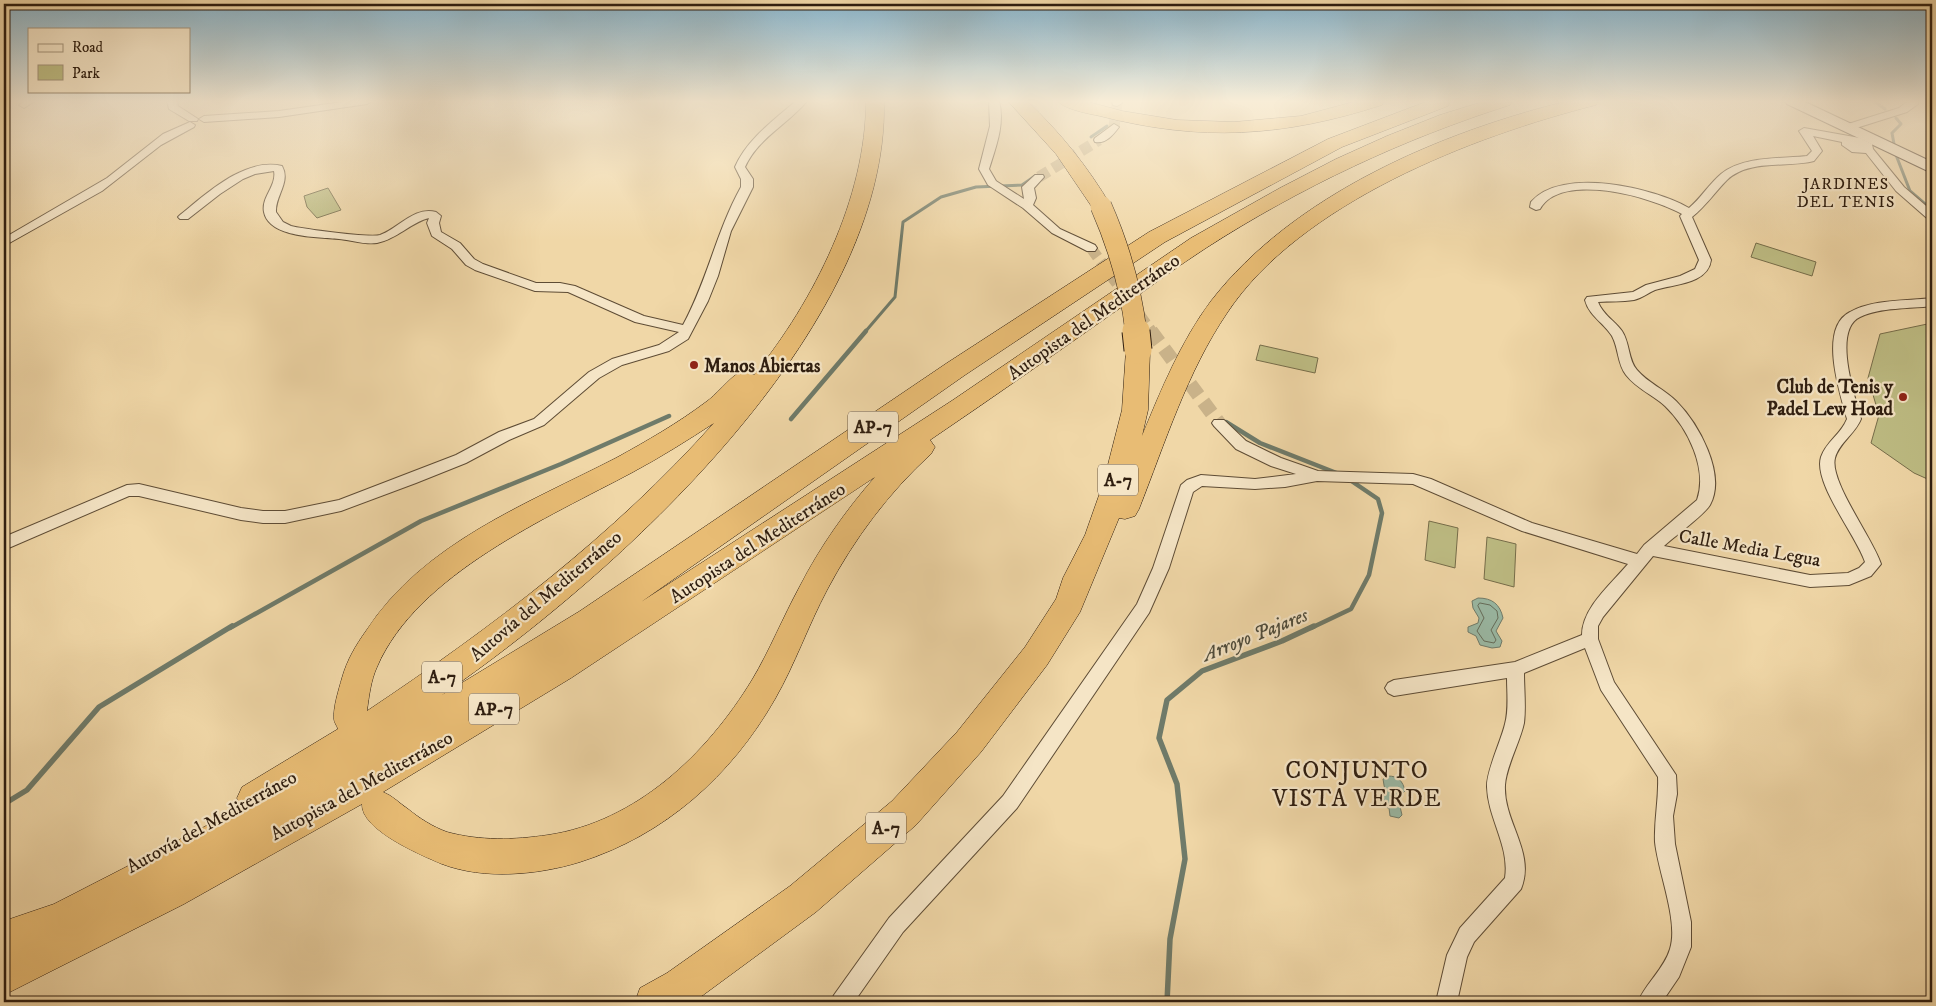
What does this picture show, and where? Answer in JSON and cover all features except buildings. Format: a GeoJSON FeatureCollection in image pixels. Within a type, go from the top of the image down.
{"type":"FeatureCollection","features":[{"type":"Feature","properties":{"kind":"highway"},"geometry":{"type":"LineString","coordinates":[[350,719],[355,686],[365,658],[394,616],[428,580],[499,530],[637,459],[724,401],[742,383],[765,354],[787,318],[830,235],[850,174],[854,148]]}},
{"type":"Feature","properties":{"kind":"highway","name":"Autovía del Mediterráneo"},"geometry":{"type":"LineString","coordinates":[[4,939],[58,904],[187,837],[313,764],[399,708],[474,655],[600,552],[671,486],[741,408],[774,367],[805,322],[850,229],[865,184],[870,148]]}},
{"type":"Feature","properties":{"kind":"highway","name":"A-7"},"geometry":{"type":"LineString","coordinates":[[654,1002],[681,987],[804,899],[904,813],[969,742],[1036,656],[1070,603],[1078,578],[1099,535],[1128,445],[1135,410],[1138,350],[1134,309],[1126,268],[1115,236],[1101,206],[1075,164],[1061,148]]}},
{"type":"Feature","properties":{"kind":"highway"},"geometry":{"type":"LineString","coordinates":[[1157,237],[1173,222],[1293,148]]}},
{"type":"Feature","properties":{"kind":"highway","name":"Autopista del Mediterráneo"},"geometry":{"type":"LineString","coordinates":[[4,939],[62,920],[260,816],[420,726],[591,620],[981,352],[1157,237],[1325,148]]}},
{"type":"Feature","properties":{"kind":"highway","name":"Autopista del Mediterráneo"},"geometry":{"type":"LineString","coordinates":[[4,976],[171,892],[404,763],[576,658],[782,526],[962,406],[1198,243],[1287,192],[1378,148]]}},
{"type":"Feature","properties":{"kind":"highway"},"geometry":{"type":"LineString","coordinates":[[1070,603],[1089,585],[1117,528],[1179,378],[1199,338],[1221,305],[1248,271],[1277,244],[1313,218],[1395,171],[1445,148]]}},
{"type":"Feature","properties":{"kind":"highway"},"geometry":{"type":"LineString","coordinates":[[378,806],[396,823],[422,840],[458,853],[496,858],[543,854],[587,843],[630,824],[665,803],[702,771],[733,735],[763,690],[818,580],[856,521],[882,487],[917,451],[952,422],[962,406]]}},
{"type":"Feature","properties":{"kind":"main road"},"geometry":{"type":"LineString","coordinates":[[1877,148],[1932,168]]}},
{"type":"Feature","properties":{"kind":"street"},"geometry":{"type":"LineString","coordinates":[[4,243],[112,179],[147,148]]}},
{"type":"Feature","properties":{"kind":"street"},"geometry":{"type":"LineString","coordinates":[[4,544],[127,491],[139,490],[263,517],[285,517],[341,505],[444,466],[504,436],[540,422],[594,375],[617,362],[664,348],[683,336],[708,286],[725,231],[747,187],[747,178],[740,167],[741,161],[753,148]]}},
{"type":"Feature","properties":{"kind":"street"},"geometry":{"type":"LineString","coordinates":[[990,148],[984,169],[992,183],[1027,206],[1056,231],[1091,248]]}},
{"type":"Feature","properties":{"kind":"street"},"geometry":{"type":"LineString","coordinates":[[1649,1002],[1672,970],[1681,947],[1681,922],[1665,844],[1664,816],[1668,794],[1667,775],[1607,685],[1590,639],[1590,626],[1597,612],[1644,555],[1703,503],[1708,495],[1709,484],[1706,467],[1687,424],[1671,405],[1630,371],[1624,357],[1620,339],[1597,312],[1591,300],[1641,295],[1648,288],[1690,276],[1703,270],[1706,265],[1705,260],[1686,216],[1702,203],[1730,172],[1756,164],[1810,159],[1817,152],[1816,148]]}},
{"type":"Feature","properties":{"kind":"street"},"geometry":{"type":"LineString","coordinates":[[1864,148],[1900,189],[1932,217]]}},
{"type":"Feature","properties":{"kind":"street"},"geometry":{"type":"LineString","coordinates":[[184,217],[222,186],[234,179],[269,168],[278,168],[281,173],[280,181],[269,205],[272,218],[283,226],[298,230],[377,239],[416,217],[432,214],[435,216],[433,223],[436,234],[456,246],[470,262],[479,267],[535,288],[571,289],[640,319],[687,330]]}},
{"type":"Feature","properties":{"kind":"street"},"geometry":{"type":"LineString","coordinates":[[1027,206],[1030,198],[1028,187],[1040,178]]}},
{"type":"Feature","properties":{"kind":"street"},"geometry":{"type":"LineString","coordinates":[[1536,207],[1537,202],[1551,193],[1568,188],[1604,187],[1654,197],[1689,213]]}},
{"type":"Feature","properties":{"kind":"street","name":"Calle Media Legua"},"geometry":{"type":"LineString","coordinates":[[1644,555],[1810,582],[1841,580],[1865,572],[1873,564],[1870,550],[1835,489],[1827,466],[1830,452],[1852,427],[1854,419],[1840,363],[1841,327],[1851,316],[1872,310],[1932,302]]}},
{"type":"Feature","properties":{"kind":"street"},"geometry":{"type":"LineString","coordinates":[[1219,423],[1241,444],[1276,462],[1317,476]]}},
{"type":"Feature","properties":{"kind":"street"},"geometry":{"type":"LineString","coordinates":[[842,1002],[896,925],[1010,802],[1143,608],[1161,568],[1186,489],[1192,484],[1201,480],[1255,484],[1285,482],[1317,476],[1397,477],[1412,479],[1426,483],[1527,526],[1644,555]]}},
{"type":"Feature","properties":{"kind":"street"},"geometry":{"type":"LineString","coordinates":[[1394,688],[1516,669],[1590,639]]}},
{"type":"Feature","properties":{"kind":"street"},"geometry":{"type":"LineString","coordinates":[[1448,1002],[1457,955],[1467,935],[1514,882],[1516,869],[1515,855],[1499,809],[1496,785],[1515,722],[1516,669]]}},
{"type":"Feature","properties":{"kind":"green space"},"geometry":{"type":"Polygon","coordinates":[[[328,188],[341,210],[317,218],[307,207],[304,196],[328,188]]]}},
{"type":"Feature","properties":{"kind":"green space"},"geometry":{"type":"Polygon","coordinates":[[[1756,243],[1816,262],[1812,276],[1751,257],[1756,243]]]}},
{"type":"Feature","properties":{"kind":"green space","name":"Club de Tenis y Padel Lew Hoad"},"geometry":{"type":"Polygon","coordinates":[[[1932,323],[1932,481],[1914,473],[1871,443],[1879,415],[1868,378],[1880,334],[1932,323]]]}},
{"type":"Feature","properties":{"kind":"green space"},"geometry":{"type":"Polygon","coordinates":[[[1260,345],[1318,358],[1315,373],[1256,360],[1260,345]]]}},
{"type":"Feature","properties":{"kind":"green space"},"geometry":{"type":"Polygon","coordinates":[[[1429,521],[1458,528],[1455,568],[1425,560],[1429,521]]]}},
{"type":"Feature","properties":{"kind":"green space"},"geometry":{"type":"Polygon","coordinates":[[[1487,537],[1516,544],[1514,587],[1484,579],[1487,537]]]}},
{"type":"Feature","properties":{"kind":"water"},"geometry":{"type":"Polygon","coordinates":[[[1478,598],[1487,599],[1495,603],[1500,609],[1503,618],[1496,631],[1502,641],[1500,647],[1492,648],[1480,645],[1476,636],[1468,632],[1468,627],[1478,623],[1479,618],[1473,608],[1472,601],[1478,598]]]}},
{"type":"Feature","properties":{"kind":"water"},"geometry":{"type":"Polygon","coordinates":[[[1388,776],[1397,778],[1404,787],[1405,791],[1398,798],[1402,815],[1399,818],[1390,816],[1389,808],[1384,807],[1380,803],[1380,799],[1385,791],[1383,779],[1388,776]]]}},
{"type":"Feature","properties":{"kind":"waterway"},"geometry":{"type":"LineString","coordinates":[[1896,155],[1910,191],[1932,210]]}},
{"type":"Feature","properties":{"kind":"waterway"},"geometry":{"type":"LineString","coordinates":[[865,332],[895,297],[903,222],[941,197],[976,187],[1022,185],[1035,176]]}},
{"type":"Feature","properties":{"kind":"waterway"},"geometry":{"type":"LineString","coordinates":[[791,419],[866,331]]}},
{"type":"Feature","properties":{"kind":"waterway"},"geometry":{"type":"LineString","coordinates":[[230,628],[421,521],[561,464],[669,416]]}},
{"type":"Feature","properties":{"kind":"waterway","name":"Arroyo Pajares"},"geometry":{"type":"LineString","coordinates":[[1226,422],[1260,443],[1339,474]]}},
{"type":"Feature","properties":{"kind":"waterway","name":"Arroyo Pajares"},"geometry":{"type":"LineString","coordinates":[[1311,628],[1351,609],[1369,575],[1382,513],[1378,499],[1350,480]]}},
{"type":"Feature","properties":{"kind":"waterway"},"geometry":{"type":"LineString","coordinates":[[4,804],[27,790],[99,707],[232,626]]}},
{"type":"Feature","properties":{"kind":"waterway","name":"Arroyo Pajares"},"geometry":{"type":"LineString","coordinates":[[1167,1002],[1170,939],[1185,859],[1177,784],[1159,738],[1167,700],[1202,671],[1282,641],[1314,626]]}},
{"type":"Feature","properties":{"kind":"tunnel"},"geometry":{"type":"LineString","coordinates":[[1039,177],[1086,148]]}},
{"type":"Feature","properties":{"kind":"tunnel"},"geometry":{"type":"LineString","coordinates":[[1091,248],[1152,332]]}},
{"type":"Feature","properties":{"kind":"tunnel"},"geometry":{"type":"LineString","coordinates":[[1151,331],[1219,423]]}},
{"type":"Feature","properties":{"kind":"place","name":"Manos Abiertas"},"geometry":{"type":"Point","coordinates":[694,365]}},
{"type":"Feature","properties":{"kind":"place","name":"Club de Tenis y Padel Lew Hoad"},"geometry":{"type":"Point","coordinates":[1903,397]}},
{"type":"Feature","properties":{"kind":"district","name":"JARDINES DEL TENIS"},"geometry":{"type":"Point","coordinates":[1846,192]}},
{"type":"Feature","properties":{"kind":"district","name":"CONJUNTO VISTA VERDE"},"geometry":{"type":"Point","coordinates":[1357,784]}}]}
